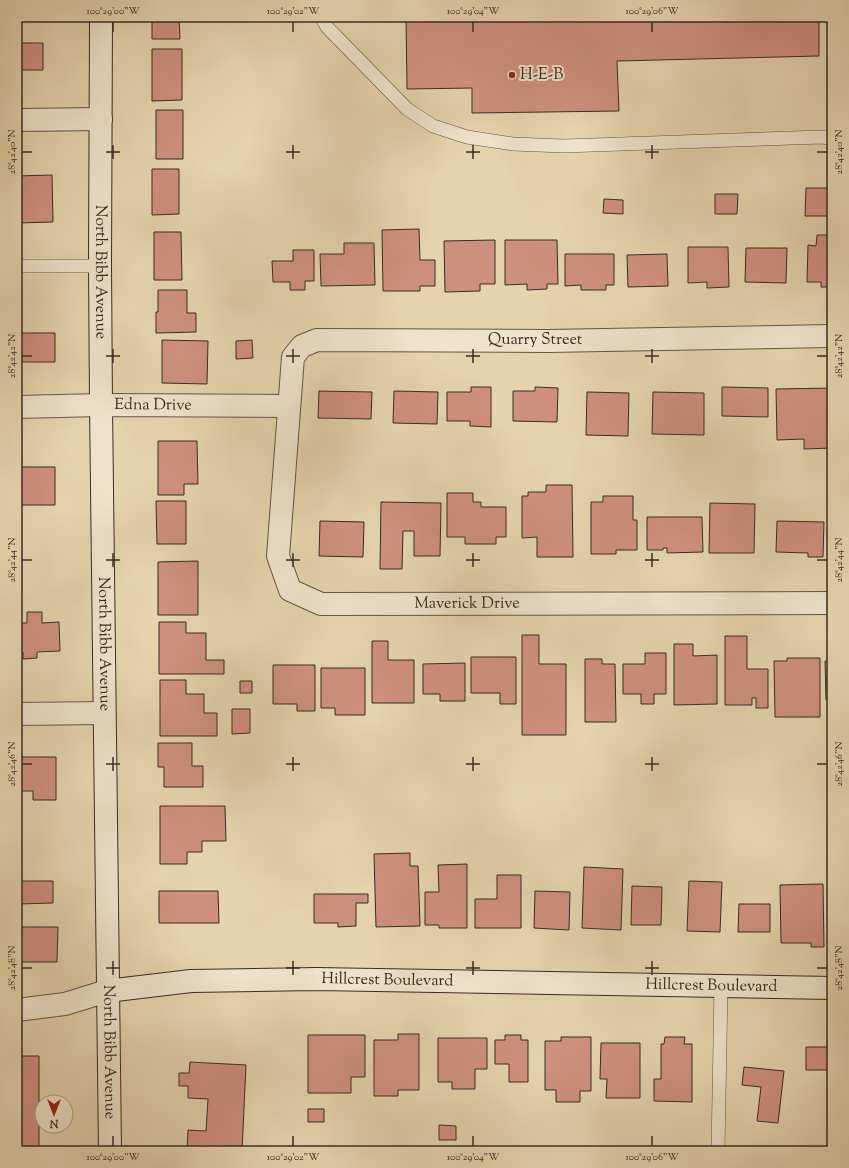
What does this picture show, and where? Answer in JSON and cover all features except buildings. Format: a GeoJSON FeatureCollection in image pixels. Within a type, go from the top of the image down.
{"type":"FeatureCollection","features":[{"type":"Feature","properties":{"kind":"street","name":"North Bibb Avenue"},"geometry":{"type":"LineString","coordinates":[[101,17],[101,404],[110,1151]]}},
{"type":"Feature","properties":{"kind":"street"},"geometry":{"type":"LineString","coordinates":[[17,120],[101,119]]}},
{"type":"Feature","properties":{"kind":"street","name":"Quarry Street"},"geometry":{"type":"LineString","coordinates":[[288,406],[293,357],[302,346],[317,340],[547,341],[832,336]]}},
{"type":"Feature","properties":{"kind":"street","name":"Edna Drive"},"geometry":{"type":"LineString","coordinates":[[17,407],[101,404],[288,406]]}},
{"type":"Feature","properties":{"kind":"street","name":"Maverick Drive"},"geometry":{"type":"LineString","coordinates":[[288,406],[278,556],[290,590],[321,604],[832,603]]}},
{"type":"Feature","properties":{"kind":"street"},"geometry":{"type":"LineString","coordinates":[[17,714],[104,713]]}},
{"type":"Feature","properties":{"kind":"street","name":"Hillcrest Boulevard"},"geometry":{"type":"LineString","coordinates":[[17,1010],[65,1004],[107,991],[191,981],[317,980],[832,988]]}},
{"type":"Feature","properties":{"kind":"lane"},"geometry":{"type":"LineString","coordinates":[[321,17],[327,26],[407,109],[432,126],[467,138],[512,144],[564,146],[820,137],[832,138]]}},
{"type":"Feature","properties":{"kind":"lane"},"geometry":{"type":"LineString","coordinates":[[17,266],[100,266]]}},
{"type":"Feature","properties":{"kind":"lane"},"geometry":{"type":"LineString","coordinates":[[718,1151],[721,987]]}},
{"type":"Feature","properties":{"kind":"place","name":"H-E-B"},"geometry":{"type":"Point","coordinates":[512,75]}}]}
